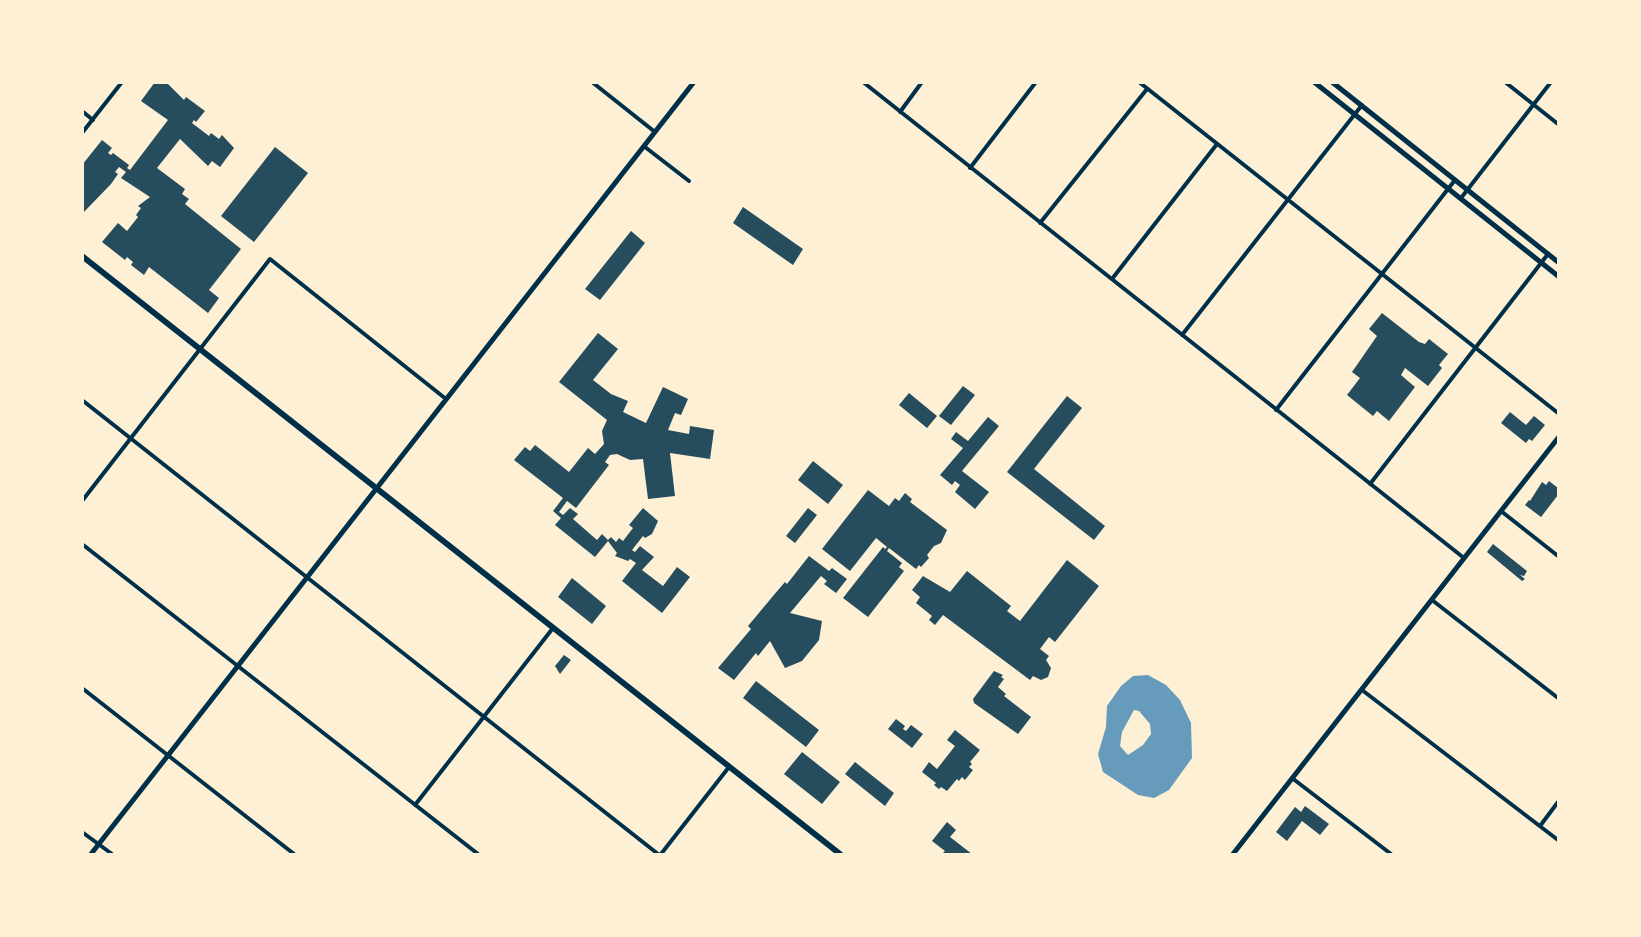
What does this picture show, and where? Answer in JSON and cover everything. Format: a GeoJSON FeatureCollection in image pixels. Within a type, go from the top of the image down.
{"type":"FeatureCollection","features":[{"type":"Feature","properties":{"kind":"main road"},"geometry":{"type":"LineString","coordinates":[[82,256],[840,855]]}},
{"type":"Feature","properties":{"kind":"street"},"geometry":{"type":"LineString","coordinates":[[82,134],[122,82]]}},
{"type":"Feature","properties":{"kind":"street"},"geometry":{"type":"LineString","coordinates":[[592,82],[656,133]]}},
{"type":"Feature","properties":{"kind":"street"},"geometry":{"type":"LineString","coordinates":[[92,855],[694,82]]}},
{"type":"Feature","properties":{"kind":"street"},"geometry":{"type":"LineString","coordinates":[[863,82],[1464,558]]}},
{"type":"Feature","properties":{"kind":"street"},"geometry":{"type":"LineString","coordinates":[[900,112],[922,82]]}},
{"type":"Feature","properties":{"kind":"street"},"geometry":{"type":"LineString","coordinates":[[970,168],[1036,82]]}},
{"type":"Feature","properties":{"kind":"street"},"geometry":{"type":"LineString","coordinates":[[1138,82],[1558,412]]}},
{"type":"Feature","properties":{"kind":"street"},"geometry":{"type":"LineString","coordinates":[[1314,82],[1558,276]]}},
{"type":"Feature","properties":{"kind":"street"},"geometry":{"type":"LineString","coordinates":[[1332,82],[1558,262]]}},
{"type":"Feature","properties":{"kind":"street"},"geometry":{"type":"LineString","coordinates":[[1505,82],[1558,124]]}},
{"type":"Feature","properties":{"kind":"street"},"geometry":{"type":"LineString","coordinates":[[1461,198],[1551,82]]}},
{"type":"Feature","properties":{"kind":"street"},"geometry":{"type":"LineString","coordinates":[[1040,223],[1147,89]]}},
{"type":"Feature","properties":{"kind":"street"},"geometry":{"type":"LineString","coordinates":[[1182,335],[1362,105]]}},
{"type":"Feature","properties":{"kind":"street"},"geometry":{"type":"LineString","coordinates":[[82,111],[93,120]]}},
{"type":"Feature","properties":{"kind":"street"},"geometry":{"type":"LineString","coordinates":[[1112,279],[1217,144]]}},
{"type":"Feature","properties":{"kind":"street"},"geometry":{"type":"LineString","coordinates":[[645,147],[689,181]]}},
{"type":"Feature","properties":{"kind":"street"},"geometry":{"type":"LineString","coordinates":[[1276,410],[1456,179]]}},
{"type":"Feature","properties":{"kind":"street"},"geometry":{"type":"LineString","coordinates":[[1370,484],[1548,254]]}},
{"type":"Feature","properties":{"kind":"street"},"geometry":{"type":"LineString","coordinates":[[82,501],[270,259],[446,399]]}},
{"type":"Feature","properties":{"kind":"street"},"geometry":{"type":"LineString","coordinates":[[82,400],[660,855],[729,767]]}},
{"type":"Feature","properties":{"kind":"street"},"geometry":{"type":"LineString","coordinates":[[1233,855],[1558,438]]}},
{"type":"Feature","properties":{"kind":"street"},"geometry":{"type":"LineString","coordinates":[[1500,511],[1558,556]]}},
{"type":"Feature","properties":{"kind":"street"},"geometry":{"type":"LineString","coordinates":[[82,544],[478,855]]}},
{"type":"Feature","properties":{"kind":"street"},"geometry":{"type":"LineString","coordinates":[[1432,600],[1558,698]]}},
{"type":"Feature","properties":{"kind":"street"},"geometry":{"type":"LineString","coordinates":[[415,805],[553,628]]}},
{"type":"Feature","properties":{"kind":"street"},"geometry":{"type":"LineString","coordinates":[[82,687],[294,855]]}},
{"type":"Feature","properties":{"kind":"street"},"geometry":{"type":"LineString","coordinates":[[1362,690],[1558,840]]}},
{"type":"Feature","properties":{"kind":"street"},"geometry":{"type":"LineString","coordinates":[[1292,778],[1392,855]]}},
{"type":"Feature","properties":{"kind":"street"},"geometry":{"type":"LineString","coordinates":[[1540,826],[1558,802]]}},
{"type":"Feature","properties":{"kind":"street"},"geometry":{"type":"LineString","coordinates":[[82,832],[111,855]]}},
{"type":"Feature","properties":{"kind":"water"},"geometry":{"type":"Polygon","coordinates":[[[1148,675],[1166,685],[1180,700],[1191,723],[1192,758],[1169,790],[1154,798],[1138,795],[1103,772],[1098,754],[1106,727],[1107,706],[1121,686],[1133,676],[1148,675]],[[1134,710],[1122,732],[1120,746],[1128,755],[1143,745],[1151,734],[1150,724],[1139,711],[1134,710]]]}},
{"type":"Feature","properties":{"kind":"building"},"geometry":{"type":"Polygon","coordinates":[[[155,82],[166,82],[184,100],[186,97],[205,111],[196,122],[194,120],[192,123],[209,136],[211,133],[219,139],[222,135],[234,148],[220,167],[212,161],[208,166],[180,139],[157,168],[185,189],[182,194],[189,199],[185,204],[241,249],[209,290],[219,298],[208,313],[149,267],[144,275],[131,265],[133,262],[127,257],[125,260],[102,242],[118,223],[127,231],[138,217],[136,215],[141,208],[138,206],[150,197],[121,178],[126,172],[119,167],[115,172],[118,174],[111,184],[82,214],[82,165],[102,140],[112,148],[108,153],[111,155],[113,153],[129,165],[127,168],[130,170],[168,120],[141,101],[155,82]]]}},
{"type":"Feature","properties":{"kind":"building"},"geometry":{"type":"Polygon","coordinates":[[[275,147],[308,173],[254,242],[221,216],[275,147]]]}},
{"type":"Feature","properties":{"kind":"building"},"geometry":{"type":"Polygon","coordinates":[[[743,207],[803,249],[793,265],[733,223],[743,207]]]}},
{"type":"Feature","properties":{"kind":"building"},"geometry":{"type":"Polygon","coordinates":[[[631,231],[645,243],[600,300],[585,289],[631,231]]]}},
{"type":"Feature","properties":{"kind":"building"},"geometry":{"type":"Polygon","coordinates":[[[1382,313],[1419,342],[1425,344],[1429,339],[1448,354],[1439,365],[1442,368],[1428,386],[1405,368],[1401,375],[1415,387],[1389,421],[1377,411],[1373,416],[1347,395],[1360,378],[1352,372],[1377,336],[1369,329],[1382,313]]]}},
{"type":"Feature","properties":{"kind":"building"},"geometry":{"type":"Polygon","coordinates":[[[598,333],[618,349],[593,380],[611,394],[628,401],[623,412],[646,423],[663,387],[688,399],[681,415],[675,413],[668,430],[689,434],[690,426],[714,430],[710,459],[670,453],[675,496],[648,499],[643,459],[630,460],[617,454],[610,455],[605,462],[609,465],[576,508],[567,501],[559,512],[563,515],[570,508],[578,514],[573,519],[597,540],[602,534],[608,540],[611,537],[616,542],[619,538],[623,541],[633,528],[629,525],[643,508],[658,521],[652,534],[645,538],[643,536],[632,550],[635,552],[640,546],[654,557],[642,570],[663,586],[677,567],[690,577],[662,613],[622,581],[636,563],[630,559],[628,561],[615,556],[617,553],[608,541],[595,557],[555,525],[561,518],[553,511],[563,498],[514,460],[525,447],[530,451],[535,445],[569,472],[588,448],[595,454],[604,444],[602,431],[607,420],[559,382],[598,333]]]}},
{"type":"Feature","properties":{"kind":"building"},"geometry":{"type":"Polygon","coordinates":[[[963,386],[975,395],[951,425],[939,416],[963,386]]]}},
{"type":"Feature","properties":{"kind":"building"},"geometry":{"type":"Polygon","coordinates":[[[909,393],[937,416],[927,428],[899,405],[909,393]]]}},
{"type":"Feature","properties":{"kind":"building"},"geometry":{"type":"Polygon","coordinates":[[[1067,396],[1082,408],[1034,469],[1105,526],[1094,540],[1007,472],[1067,396]]]}},
{"type":"Feature","properties":{"kind":"building"},"geometry":{"type":"Polygon","coordinates":[[[1510,412],[1526,425],[1534,416],[1545,425],[1532,441],[1529,439],[1526,443],[1501,423],[1510,412]]]}},
{"type":"Feature","properties":{"kind":"building"},"geometry":{"type":"Polygon","coordinates":[[[988,417],[999,426],[962,471],[989,492],[975,509],[955,492],[960,485],[955,481],[952,485],[940,475],[963,448],[951,439],[956,432],[968,441],[988,417]]]}},
{"type":"Feature","properties":{"kind":"building"},"geometry":{"type":"Polygon","coordinates":[[[813,461],[843,485],[828,504],[798,480],[813,461]]]}},
{"type":"Feature","properties":{"kind":"building"},"geometry":{"type":"Polygon","coordinates":[[[1549,481],[1558,488],[1558,495],[1541,517],[1525,505],[1542,482],[1546,485],[1549,481]]]}},
{"type":"Feature","properties":{"kind":"building"},"geometry":{"type":"Polygon","coordinates":[[[868,490],[889,506],[895,498],[899,501],[905,493],[912,499],[910,502],[947,530],[941,543],[934,546],[927,555],[929,558],[916,569],[889,548],[887,551],[902,563],[899,567],[904,571],[868,617],[843,598],[883,547],[885,549],[887,547],[876,538],[850,571],[822,549],[868,490]]]}},
{"type":"Feature","properties":{"kind":"building"},"geometry":{"type":"Polygon","coordinates":[[[808,508],[817,515],[795,543],[786,536],[808,508]]]}},
{"type":"Feature","properties":{"kind":"building"},"geometry":{"type":"Polygon","coordinates":[[[1493,544],[1527,571],[1524,576],[1520,575],[1525,579],[1522,581],[1487,552],[1493,544]]]}},
{"type":"Feature","properties":{"kind":"building"},"geometry":{"type":"Polygon","coordinates":[[[809,556],[829,571],[832,568],[847,579],[836,593],[824,584],[827,581],[821,576],[790,613],[822,621],[819,640],[802,661],[785,668],[770,641],[758,656],[756,653],[734,680],[718,668],[751,629],[748,626],[785,582],[787,584],[809,556]]]}},
{"type":"Feature","properties":{"kind":"building"},"geometry":{"type":"Polygon","coordinates":[[[1067,560],[1099,586],[1055,642],[1049,637],[1040,649],[1049,656],[1046,660],[1051,668],[1048,677],[1041,680],[1033,676],[1030,680],[943,615],[935,625],[929,620],[932,616],[916,603],[920,597],[912,590],[923,576],[950,592],[967,571],[1011,606],[1007,611],[1020,621],[1067,560]]]}},
{"type":"Feature","properties":{"kind":"building"},"geometry":{"type":"Polygon","coordinates":[[[572,578],[606,606],[592,624],[558,597],[572,578]]]}},
{"type":"Feature","properties":{"kind":"building"},"geometry":{"type":"Polygon","coordinates":[[[564,655],[571,660],[560,674],[555,666],[564,655]]]}},
{"type":"Feature","properties":{"kind":"building"},"geometry":{"type":"Polygon","coordinates":[[[994,671],[1003,675],[1001,677],[1004,679],[998,687],[1006,694],[1004,696],[1031,717],[1018,734],[974,703],[973,699],[994,671]]]}},
{"type":"Feature","properties":{"kind":"building"},"geometry":{"type":"Polygon","coordinates":[[[756,681],[819,730],[806,747],[743,698],[756,681]]]}},
{"type":"Feature","properties":{"kind":"building"},"geometry":{"type":"Polygon","coordinates":[[[896,719],[905,726],[903,729],[906,731],[911,725],[923,734],[912,748],[888,729],[896,719]]]}},
{"type":"Feature","properties":{"kind":"building"},"geometry":{"type":"Polygon","coordinates":[[[955,730],[980,750],[970,762],[972,764],[969,767],[973,770],[965,780],[962,777],[959,781],[957,779],[947,791],[941,787],[939,789],[934,785],[936,783],[922,772],[929,762],[937,769],[955,746],[947,740],[955,730]]]}},
{"type":"Feature","properties":{"kind":"building"},"geometry":{"type":"Polygon","coordinates":[[[802,752],[840,782],[822,804],[784,774],[802,752]]]}},
{"type":"Feature","properties":{"kind":"building"},"geometry":{"type":"Polygon","coordinates":[[[855,762],[894,793],[885,806],[845,774],[855,762]]]}},
{"type":"Feature","properties":{"kind":"building"},"geometry":{"type":"Polygon","coordinates":[[[1305,806],[1329,824],[1320,835],[1302,821],[1287,841],[1276,832],[1295,807],[1301,812],[1305,806]]]}},
{"type":"Feature","properties":{"kind":"building"},"geometry":{"type":"Polygon","coordinates":[[[947,822],[956,830],[950,837],[972,854],[942,854],[945,851],[932,841],[947,822]]]}}]}
